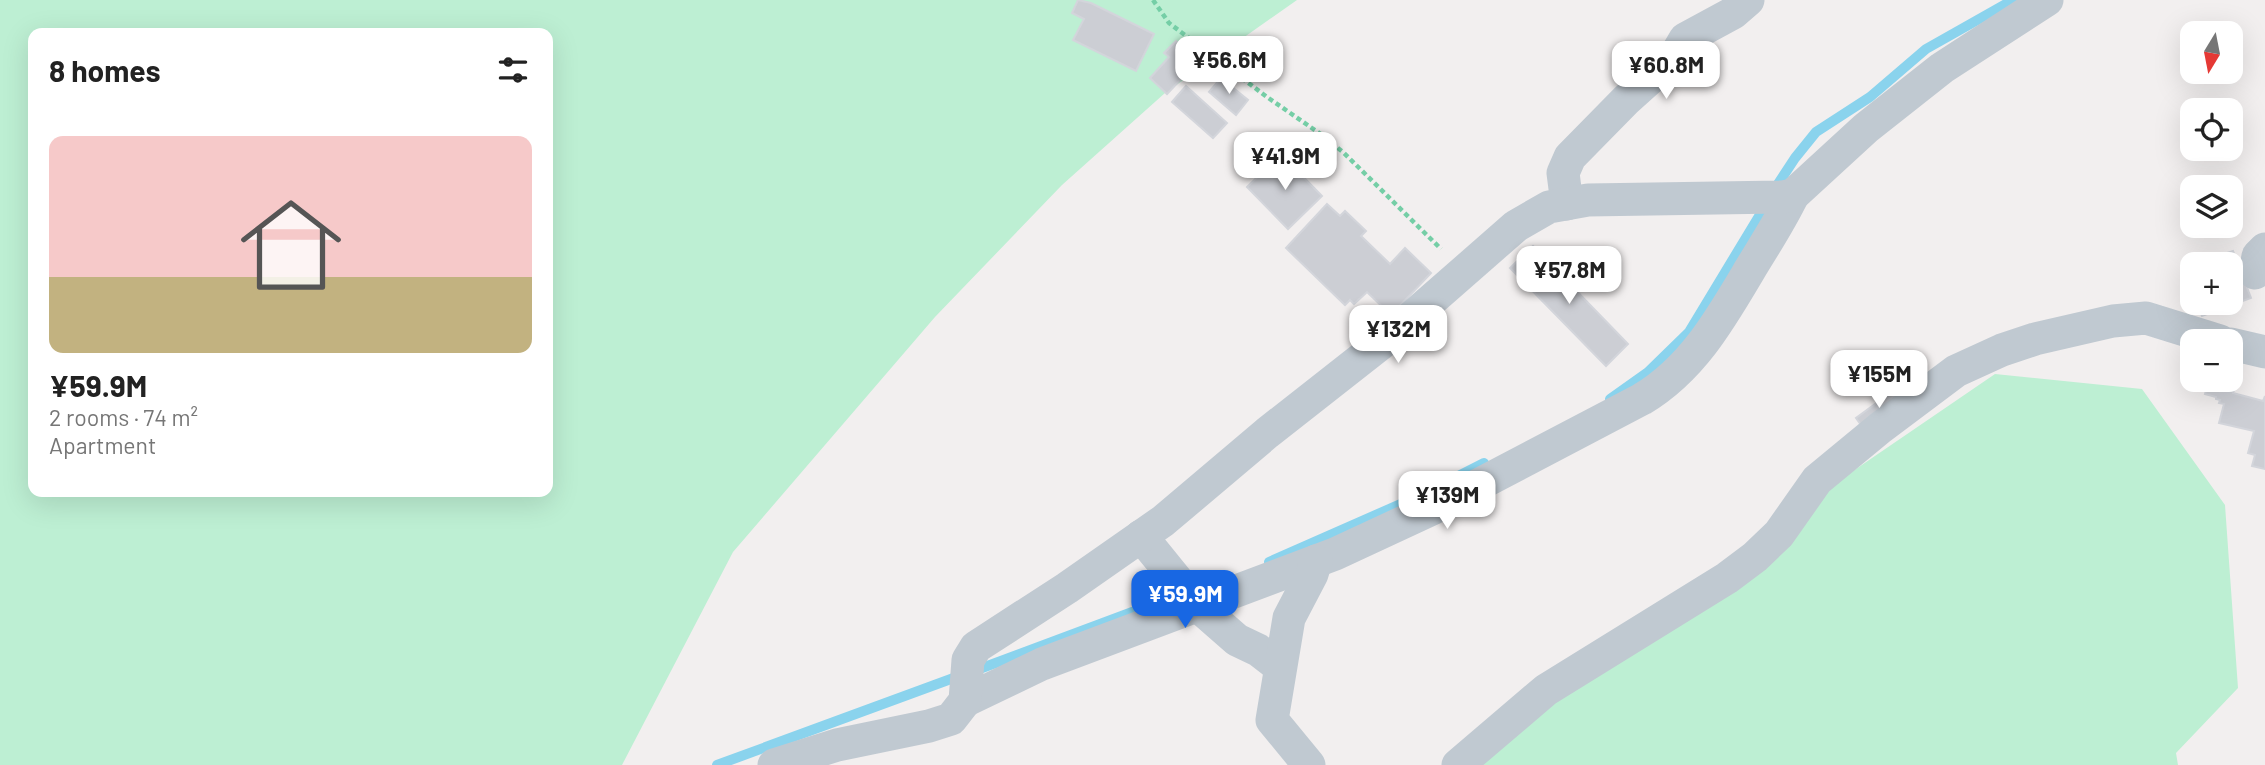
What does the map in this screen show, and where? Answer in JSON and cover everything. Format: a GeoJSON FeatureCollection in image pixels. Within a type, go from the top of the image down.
{"type":"FeatureCollection","features":[{"type":"Feature","properties":{"kind":"street"},"geometry":{"type":"LineString","coordinates":[[1567,204],[1563,173],[1570,157],[1626,100],[1675,56],[1685,39],[1732,13],[1748,0]]}},
{"type":"Feature","properties":{"kind":"street"},"geometry":{"type":"LineString","coordinates":[[775,765],[836,745],[951,719],[965,701],[1042,664],[1316,561],[1434,508],[1664,386],[1712,332],[1783,217],[1793,195],[1866,128],[1942,68],[2047,0]]}},
{"type":"Feature","properties":{"kind":"street"},"geometry":{"type":"LineString","coordinates":[[965,701],[968,660],[976,646],[1068,589],[1141,536],[1388,338],[1516,226],[1549,207],[1588,200],[1793,195]]}},
{"type":"Feature","properties":{"kind":"street"},"geometry":{"type":"LineString","coordinates":[[1458,765],[1546,690],[1727,578],[1755,557],[1779,534],[1817,480],[1956,371],[2002,350],[2035,339],[2113,321],[2146,318],[2181,329]]}},
{"type":"Feature","properties":{"kind":"street"},"geometry":{"type":"LineString","coordinates":[[2243,347],[2265,352]]}},
{"type":"Feature","properties":{"kind":"street"},"geometry":{"type":"LineString","coordinates":[[1141,536],[1197,605],[1237,640],[1258,650],[1280,667]]}},
{"type":"Feature","properties":{"kind":"street"},"geometry":{"type":"LineString","coordinates":[[1309,765],[1272,720],[1289,618],[1316,561]]}},
{"type":"Feature","properties":{"kind":"path"},"geometry":{"type":"LineString","coordinates":[[1153,0],[1169,23],[1248,84],[1337,147],[1446,253],[1467,267]]}},
{"type":"Feature","properties":{"kind":"green space"},"geometry":{"type":"Polygon","coordinates":[[[0,0],[1297,0],[1165,93],[1062,185],[935,317],[733,552],[622,765],[0,765],[0,0]]]}},
{"type":"Feature","properties":{"kind":"green space"},"geometry":{"type":"Polygon","coordinates":[[[1995,374],[2142,389],[2225,505],[2238,688],[2176,753],[2178,765],[1443,765],[1695,592],[1793,512],[1995,374]]]}},
{"type":"Feature","properties":{"kind":"building"},"geometry":{"type":"Polygon","coordinates":[[[1078,0],[1091,3],[1154,34],[1136,71],[1073,40],[1084,19],[1072,13],[1078,0]]]}},
{"type":"Feature","properties":{"kind":"building"},"geometry":{"type":"Polygon","coordinates":[[[1176,41],[1198,61],[1167,94],[1150,78],[1169,57],[1164,53],[1176,41]]]}},
{"type":"Feature","properties":{"kind":"building"},"geometry":{"type":"Polygon","coordinates":[[[1221,78],[1248,100],[1236,115],[1209,92],[1221,78]]]}},
{"type":"Feature","properties":{"kind":"building"},"geometry":{"type":"Polygon","coordinates":[[[1186,86],[1227,123],[1213,138],[1172,102],[1186,86]]]}},
{"type":"Feature","properties":{"kind":"building"},"geometry":{"type":"Polygon","coordinates":[[[1281,154],[1322,196],[1288,229],[1247,187],[1281,154]]]}},
{"type":"Feature","properties":{"kind":"building"},"geometry":{"type":"Polygon","coordinates":[[[1327,204],[1340,216],[1345,211],[1366,231],[1361,236],[1390,264],[1405,248],[1431,273],[1391,315],[1367,292],[1354,304],[1350,300],[1345,305],[1286,248],[1327,204]]]}},
{"type":"Feature","properties":{"kind":"building"},"geometry":{"type":"Polygon","coordinates":[[[1533,246],[1628,344],[1606,366],[1510,268],[1533,246]]]}},
{"type":"Feature","properties":{"kind":"building"},"geometry":{"type":"Polygon","coordinates":[[[2243,277],[2251,298],[2243,301],[2243,277]]]}},
{"type":"Feature","properties":{"kind":"building"},"geometry":{"type":"Polygon","coordinates":[[[1893,391],[1901,402],[1864,429],[1856,418],[1893,391]]]}},
{"type":"Feature","properties":{"kind":"building"},"geometry":{"type":"Polygon","coordinates":[[[2233,392],[2263,401],[2265,396],[2265,469],[2252,466],[2255,455],[2248,453],[2254,431],[2219,423],[2224,404],[2219,403],[2220,400],[2216,397],[2205,394],[2233,392]]]}},
{"type":"Feature","properties":{"kind":"waterway"},"geometry":{"type":"LineString","coordinates":[[1774,190],[1816,132],[1870,97],[1926,49],[2013,0]]}},
{"type":"Feature","properties":{"kind":"waterway"},"geometry":{"type":"LineString","coordinates":[[1610,399],[1648,372],[1689,332],[1767,203]]}},
{"type":"Feature","properties":{"kind":"waterway"},"geometry":{"type":"LineString","coordinates":[[1269,562],[1421,495],[1484,463]]}},
{"type":"Feature","properties":{"kind":"waterway"},"geometry":{"type":"LineString","coordinates":[[974,671],[1143,608]]}},
{"type":"Feature","properties":{"kind":"waterway"},"geometry":{"type":"LineString","coordinates":[[717,765],[959,676]]}}]}
